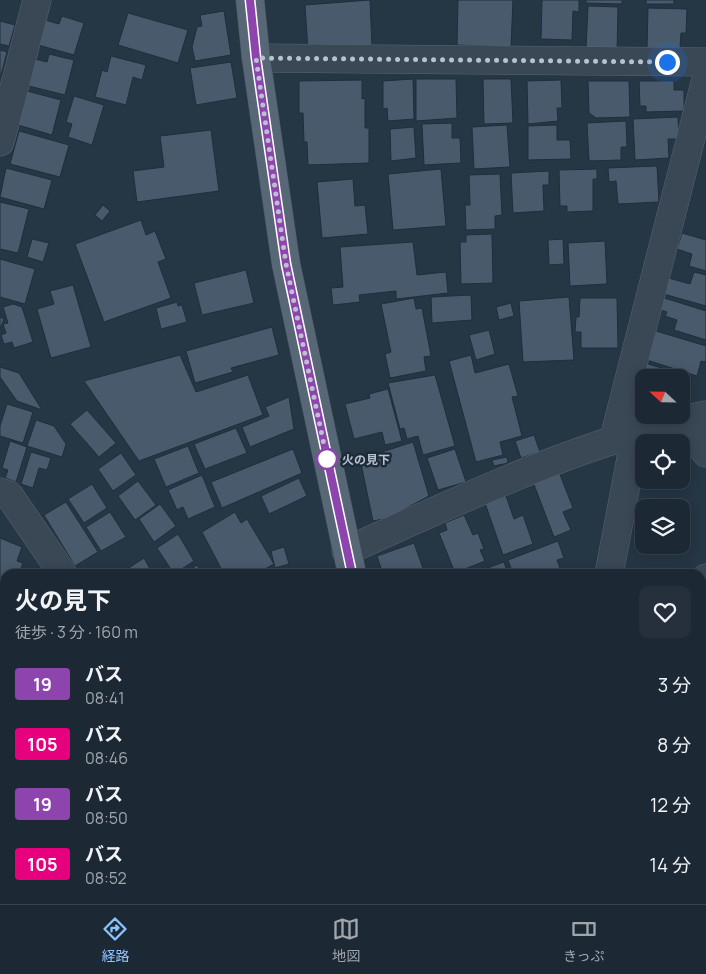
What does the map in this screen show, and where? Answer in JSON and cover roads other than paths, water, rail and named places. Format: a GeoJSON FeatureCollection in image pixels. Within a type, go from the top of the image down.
{"type":"FeatureCollection","features":[{"type":"Feature","properties":{"kind":"main road"},"geometry":{"type":"LineString","coordinates":[[250,0],[256,58],[286,264],[348,562]]}},
{"type":"Feature","properties":{"kind":"street"},"geometry":{"type":"LineString","coordinates":[[0,142],[37,0]]}},
{"type":"Feature","properties":{"kind":"street"},"geometry":{"type":"LineString","coordinates":[[256,58],[706,62]]}},
{"type":"Feature","properties":{"kind":"street"},"geometry":{"type":"LineString","coordinates":[[610,569],[625,435],[706,79]]}},
{"type":"Feature","properties":{"kind":"street"},"geometry":{"type":"LineString","coordinates":[[348,562],[451,504],[625,435],[694,417],[706,453]]}},
{"type":"Feature","properties":{"kind":"street"},"geometry":{"type":"LineString","coordinates":[[0,492],[9,495],[60,569]]}},
{"type":"Feature","properties":{"kind":"place","name":"火の見下"},"geometry":{"type":"Point","coordinates":[327,459]}}]}
